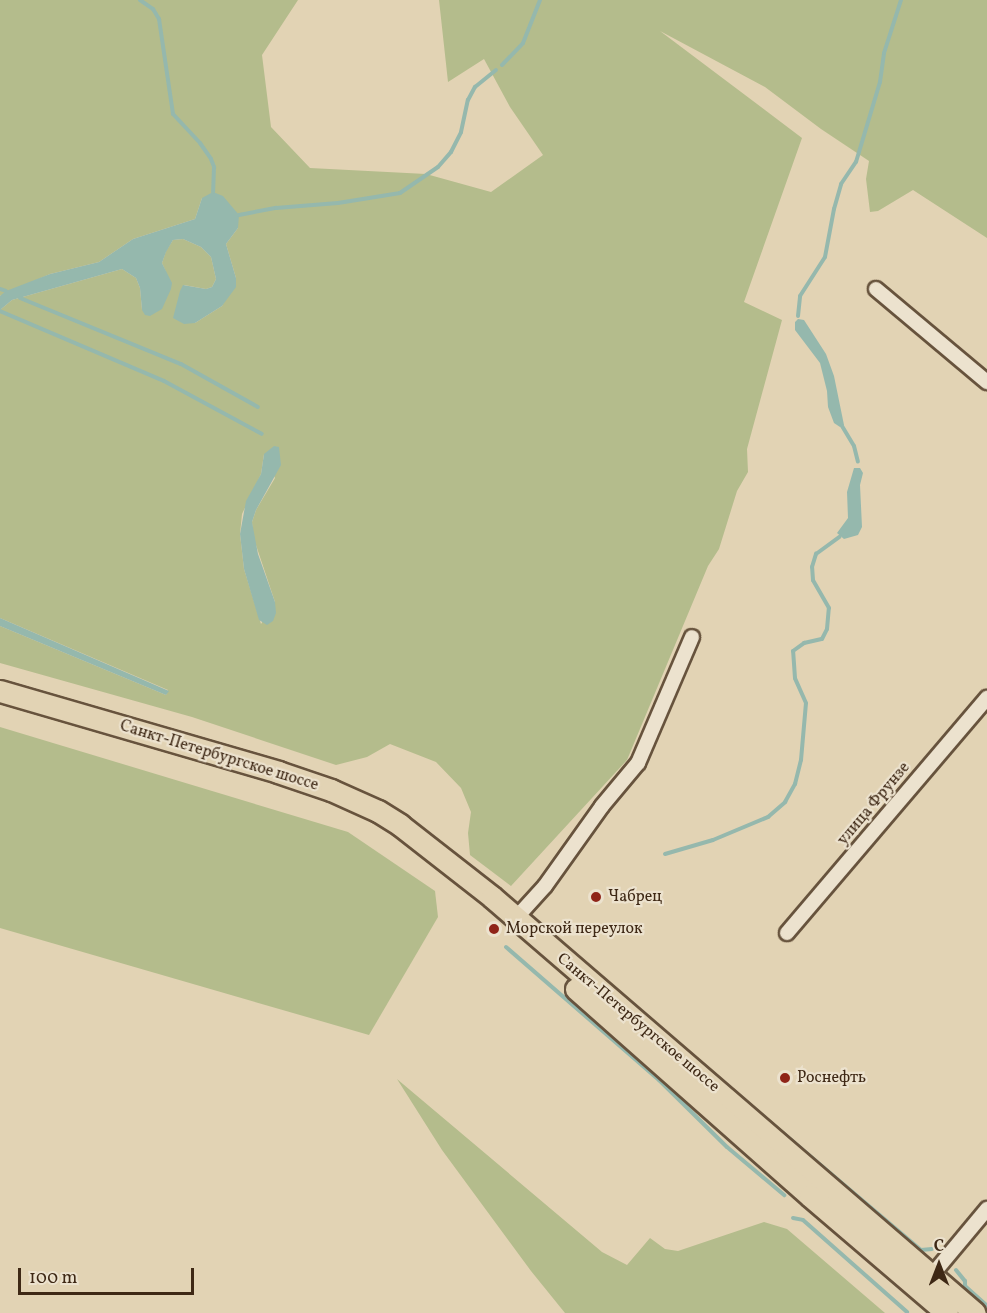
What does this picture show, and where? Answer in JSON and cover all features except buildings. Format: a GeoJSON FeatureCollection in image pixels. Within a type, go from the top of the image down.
{"type":"FeatureCollection","features":[{"type":"Feature","properties":{"kind":"main road","name":"Санкт-Петербургское шоссе"},"geometry":{"type":"LineString","coordinates":[[0,691],[278,772],[331,790],[378,811],[427,843],[516,918],[926,1282],[947,1313]]}},
{"type":"Feature","properties":{"kind":"main road","name":"Санкт-Петербургское шоссе"},"geometry":{"type":"LineString","coordinates":[[0,704],[273,783],[328,802],[397,837],[461,887],[810,1196],[926,1282],[975,1313]]}},
{"type":"Feature","properties":{"kind":"street"},"geometry":{"type":"LineString","coordinates":[[876,288],[987,382]]}},
{"type":"Feature","properties":{"kind":"street"},"geometry":{"type":"LineString","coordinates":[[516,918],[545,886],[595,815],[638,763],[692,637]]}},
{"type":"Feature","properties":{"kind":"street","name":"улица Фрунзе"},"geometry":{"type":"LineString","coordinates":[[787,933],[987,698]]}},
{"type":"Feature","properties":{"kind":"street"},"geometry":{"type":"LineString","coordinates":[[926,1282],[987,1209]]}},
{"type":"Feature","properties":{"kind":"green space"},"geometry":{"type":"Polygon","coordinates":[[[0,0],[298,0],[262,55],[271,127],[310,168],[426,174],[491,192],[543,155],[510,107],[484,59],[448,82],[439,0],[987,0],[987,238],[913,190],[878,211],[870,212],[866,179],[869,161],[765,87],[660,31],[802,138],[744,302],[782,320],[747,449],[748,472],[737,491],[719,549],[708,566],[627,760],[511,886],[470,855],[468,833],[471,812],[461,788],[436,762],[390,744],[367,757],[336,765],[192,717],[0,663],[0,626],[166,695],[168,690],[0,618],[0,310],[12,300],[122,269],[136,278],[140,288],[142,310],[166,272],[162,263],[166,251],[173,240],[183,239],[201,247],[211,257],[216,279],[212,287],[206,289],[184,285],[195,323],[222,306],[236,278],[226,244],[238,228],[202,198],[195,219],[133,239],[99,262],[50,274],[0,296],[0,0]],[[264,454],[261,474],[242,514],[240,534],[244,569],[261,624],[275,602],[253,536],[252,522],[256,510],[275,478],[264,454]]]}},
{"type":"Feature","properties":{"kind":"green space"},"geometry":{"type":"Polygon","coordinates":[[[0,727],[348,832],[435,891],[438,917],[369,1035],[0,928],[0,727]]]}},
{"type":"Feature","properties":{"kind":"green space"},"geometry":{"type":"Polygon","coordinates":[[[397,1079],[602,1252],[627,1265],[650,1238],[665,1249],[678,1251],[764,1222],[787,1229],[885,1313],[565,1313],[531,1271],[442,1150],[397,1079]]]}},
{"type":"Feature","properties":{"kind":"water"},"geometry":{"type":"Polygon","coordinates":[[[213,192],[223,196],[239,215],[238,228],[226,244],[236,278],[236,287],[222,306],[195,323],[184,324],[173,318],[180,291],[183,285],[206,289],[212,287],[216,279],[211,257],[201,247],[183,239],[173,240],[166,252],[162,263],[172,283],[171,289],[162,309],[150,316],[145,315],[142,310],[140,288],[136,278],[122,269],[12,300],[0,310],[0,296],[6,291],[50,274],[99,262],[133,239],[195,219],[202,198],[213,192]]]}},
{"type":"Feature","properties":{"kind":"water"},"geometry":{"type":"Polygon","coordinates":[[[798,319],[804,320],[826,354],[834,376],[844,425],[840,427],[834,423],[828,407],[827,391],[820,363],[795,330],[795,322],[798,319]]]}},
{"type":"Feature","properties":{"kind":"water"},"geometry":{"type":"Polygon","coordinates":[[[274,446],[279,447],[281,465],[256,510],[252,522],[258,554],[275,602],[276,613],[273,621],[267,625],[259,620],[244,569],[240,534],[246,501],[261,474],[264,454],[274,446]]]}},
{"type":"Feature","properties":{"kind":"water"},"geometry":{"type":"Polygon","coordinates":[[[854,468],[860,468],[863,473],[860,485],[862,527],[858,535],[844,539],[837,533],[848,518],[847,492],[854,468]]]}},
{"type":"Feature","properties":{"kind":"water"},"geometry":{"type":"Polygon","coordinates":[[[0,618],[169,691],[166,695],[0,626],[0,618]]]}},
{"type":"Feature","properties":{"kind":"waterway"},"geometry":{"type":"LineString","coordinates":[[140,0],[153,9],[159,19],[173,114],[200,143],[211,159],[214,167],[213,192]]}},
{"type":"Feature","properties":{"kind":"waterway"},"geometry":{"type":"LineString","coordinates":[[502,65],[523,43],[540,0]]}},
{"type":"Feature","properties":{"kind":"waterway"},"geometry":{"type":"LineString","coordinates":[[798,316],[800,296],[825,257],[841,184],[856,162],[880,82],[884,53],[901,0]]}},
{"type":"Feature","properties":{"kind":"waterway"},"geometry":{"type":"LineString","coordinates":[[239,215],[276,208],[338,203],[400,193],[438,167],[451,152],[461,132],[468,100],[475,87],[496,70]]}},
{"type":"Feature","properties":{"kind":"waterway"},"geometry":{"type":"LineString","coordinates":[[0,289],[6,291]]}},
{"type":"Feature","properties":{"kind":"waterway"},"geometry":{"type":"LineString","coordinates":[[20,298],[181,364],[258,407]]}},
{"type":"Feature","properties":{"kind":"waterway"},"geometry":{"type":"LineString","coordinates":[[0,311],[164,381],[262,434]]}},
{"type":"Feature","properties":{"kind":"waterway"},"geometry":{"type":"LineString","coordinates":[[842,426],[854,446],[858,462]]}},
{"type":"Feature","properties":{"kind":"waterway"},"geometry":{"type":"LineString","coordinates":[[665,854],[713,840],[768,817],[785,802],[795,784],[801,760],[806,703],[795,678],[793,651],[804,643],[822,639],[827,629],[829,608],[813,580],[812,567],[816,554],[839,537]]}},
{"type":"Feature","properties":{"kind":"waterway"},"geometry":{"type":"LineString","coordinates":[[506,947],[659,1080],[727,1147],[784,1195]]}},
{"type":"Feature","properties":{"kind":"waterway"},"geometry":{"type":"LineString","coordinates":[[731,1089],[921,1250],[932,1249]]}},
{"type":"Feature","properties":{"kind":"waterway"},"geometry":{"type":"LineString","coordinates":[[793,1218],[803,1220],[907,1312]]}},
{"type":"Feature","properties":{"kind":"waterway"},"geometry":{"type":"LineString","coordinates":[[956,1270],[965,1281],[965,1286],[987,1306]]}},
{"type":"Feature","properties":{"kind":"place","name":"Чабрец"},"geometry":{"type":"Point","coordinates":[596,897]}},
{"type":"Feature","properties":{"kind":"place","name":"Морской переулок"},"geometry":{"type":"Point","coordinates":[494,929]}},
{"type":"Feature","properties":{"kind":"place","name":"Роснефть"},"geometry":{"type":"Point","coordinates":[785,1078]}}]}
